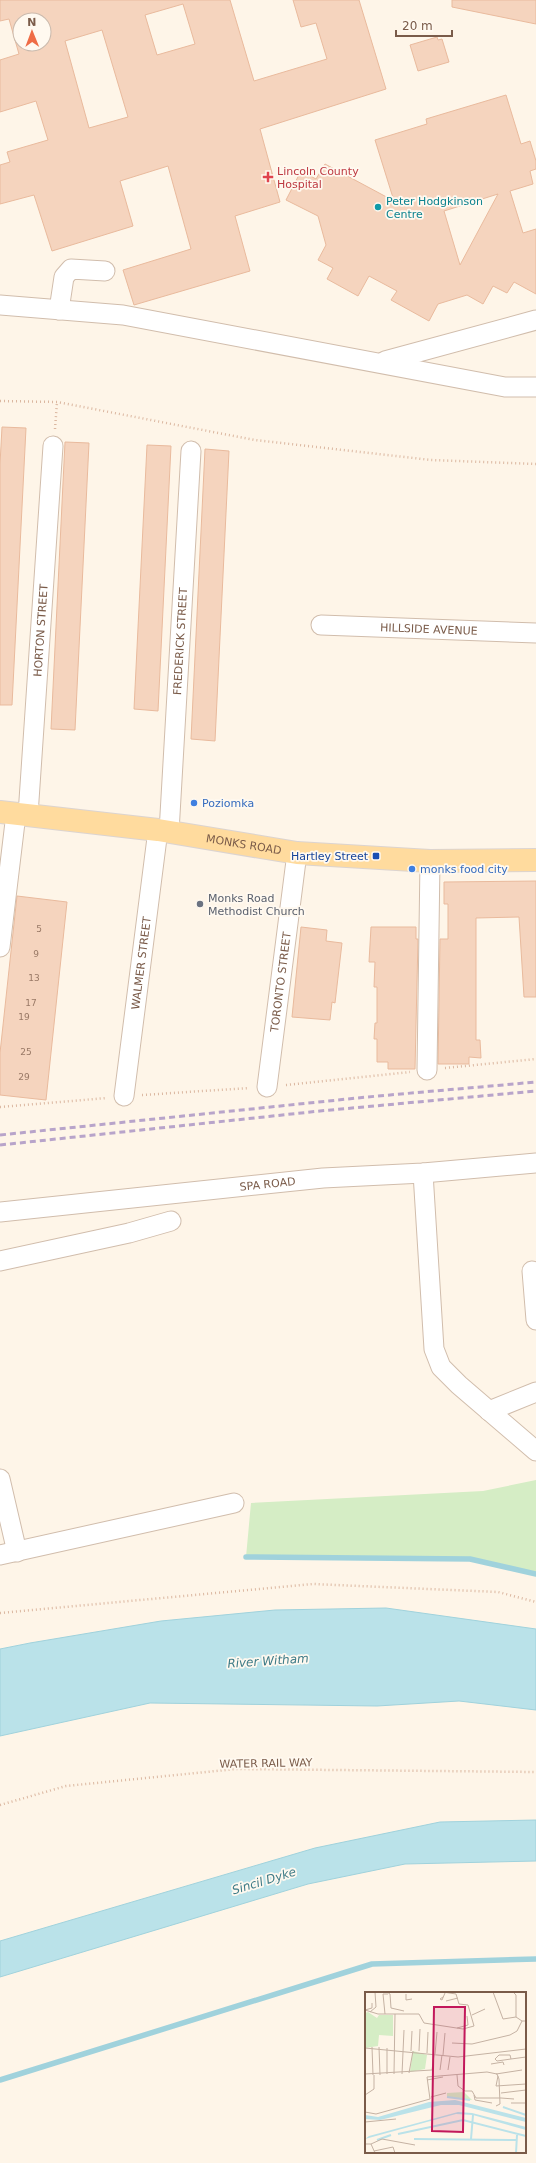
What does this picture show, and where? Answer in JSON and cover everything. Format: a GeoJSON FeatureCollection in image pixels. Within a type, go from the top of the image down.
{"type":"FeatureCollection","features":[{"type":"Feature","properties":{"kind":"main road","name":"MONKS ROAD"},"geometry":{"type":"LineString","coordinates":[[14,814],[164,831],[297,853],[430,861],[536,860]]}},
{"type":"Feature","properties":{"kind":"street"},"geometry":{"type":"LineString","coordinates":[[59,310],[64,277],[71,269],[105,271]]}},
{"type":"Feature","properties":{"kind":"street"},"geometry":{"type":"LineString","coordinates":[[0,305],[123,315],[505,387],[536,387]]}},
{"type":"Feature","properties":{"kind":"street"},"geometry":{"type":"LineString","coordinates":[[381,363],[536,320]]}},
{"type":"Feature","properties":{"kind":"street","name":"HORTON STREET"},"geometry":{"type":"LineString","coordinates":[[0,947],[53,446]]}},
{"type":"Feature","properties":{"kind":"street","name":"FREDERICK STREET"},"geometry":{"type":"LineString","coordinates":[[164,831],[191,451]]}},
{"type":"Feature","properties":{"kind":"street","name":"HILLSIDE AVENUE"},"geometry":{"type":"LineString","coordinates":[[321,625],[536,633]]}},
{"type":"Feature","properties":{"kind":"street","name":"WALMER STREET"},"geometry":{"type":"LineString","coordinates":[[124,1096],[164,831]]}},
{"type":"Feature","properties":{"kind":"street","name":"TORONTO STREET"},"geometry":{"type":"LineString","coordinates":[[267,1087],[297,853]]}},
{"type":"Feature","properties":{"kind":"street"},"geometry":{"type":"LineString","coordinates":[[427,1070],[430,861]]}},
{"type":"Feature","properties":{"kind":"street","name":"SPA ROAD"},"geometry":{"type":"LineString","coordinates":[[0,1212],[323,1178],[423,1173],[536,1163]]}},
{"type":"Feature","properties":{"kind":"street"},"geometry":{"type":"LineString","coordinates":[[423,1173],[434,1348],[441,1367],[459,1385],[536,1451]]}},
{"type":"Feature","properties":{"kind":"street"},"geometry":{"type":"LineString","coordinates":[[0,1261],[128,1233],[170,1221]]}},
{"type":"Feature","properties":{"kind":"street"},"geometry":{"type":"LineString","coordinates":[[532,1271],[536,1320]]}},
{"type":"Feature","properties":{"kind":"street"},"geometry":{"type":"LineString","coordinates":[[489,1411],[536,1392]]}},
{"type":"Feature","properties":{"kind":"street"},"geometry":{"type":"LineString","coordinates":[[0,1479],[8,1553],[234,1503]]}},
{"type":"Feature","properties":{"kind":"path"},"geometry":{"type":"LineString","coordinates":[[0,401],[56,402],[255,440],[431,460],[536,464]]}},
{"type":"Feature","properties":{"kind":"path"},"geometry":{"type":"LineString","coordinates":[[53,446],[56,402]]}},
{"type":"Feature","properties":{"kind":"path"},"geometry":{"type":"LineString","coordinates":[[0,1613],[313,1584],[498,1592],[536,1602]]}},
{"type":"Feature","properties":{"kind":"path","name":"WATER RAIL WAY"},"geometry":{"type":"LineString","coordinates":[[0,1805],[66,1786],[236,1769],[536,1772]]}},
{"type":"Feature","properties":{"kind":"green space"},"geometry":{"type":"Polygon","coordinates":[[[536,1480],[536,1574],[470,1559],[246,1557],[251,1503],[483,1491],[536,1480]]]}},
{"type":"Feature","properties":{"kind":"water","name":"River Witham"},"geometry":{"type":"Polygon","coordinates":[[[386,1608],[536,1629],[536,1710],[459,1701],[377,1706],[150,1703],[0,1736],[0,1649],[161,1621],[275,1610],[386,1608]]]}},
{"type":"Feature","properties":{"kind":"water","name":"Sincil Dyke"},"geometry":{"type":"Polygon","coordinates":[[[536,1820],[536,1861],[405,1864],[308,1884],[0,1977],[0,1941],[315,1848],[440,1822],[536,1820]]]}},
{"type":"Feature","properties":{"kind":"building"},"geometry":{"type":"Polygon","coordinates":[[[0,0],[230,0],[254,81],[327,59],[316,23],[301,27],[293,0],[359,0],[386,89],[260,129],[280,202],[235,216],[250,271],[134,305],[123,270],[191,249],[168,166],[120,181],[133,226],[52,251],[34,195],[0,204],[0,165],[10,162],[7,152],[48,140],[36,101],[0,112],[0,60],[19,54],[18,52],[52,52],[52,12],[12,12],[12,30],[9,19],[0,21],[0,0]],[[183,4],[145,15],[157,55],[195,44],[183,4]],[[102,30],[65,41],[89,128],[128,117],[102,30]]]}},
{"type":"Feature","properties":{"kind":"building"},"geometry":{"type":"Polygon","coordinates":[[[452,0],[536,0],[536,24],[452,7],[452,0]]]}},
{"type":"Feature","properties":{"kind":"building"},"geometry":{"type":"Polygon","coordinates":[[[437,37],[438,40],[442,39],[449,62],[418,71],[410,45],[437,37]]]}},
{"type":"Feature","properties":{"kind":"building","name":"Peter Hodgkinson Centre"},"geometry":{"type":"Polygon","coordinates":[[[506,95],[521,144],[530,141],[536,161],[536,169],[530,171],[533,184],[510,191],[523,233],[536,229],[536,294],[514,282],[507,293],[493,286],[483,304],[467,295],[438,304],[429,321],[391,300],[397,291],[369,276],[358,296],[327,279],[333,268],[318,260],[326,245],[318,216],[286,200],[301,171],[316,179],[325,164],[394,201],[375,140],[427,124],[426,119],[506,95]],[[498,194],[444,211],[460,265],[498,194]]]}},
{"type":"Feature","properties":{"kind":"building"},"geometry":{"type":"Polygon","coordinates":[[[2,427],[26,428],[12,705],[0,705],[0,464],[2,427]]]}},
{"type":"Feature","properties":{"kind":"building"},"geometry":{"type":"Polygon","coordinates":[[[65,442],[89,443],[75,730],[51,729],[65,442]]]}},
{"type":"Feature","properties":{"kind":"building"},"geometry":{"type":"Polygon","coordinates":[[[147,445],[171,446],[158,711],[134,709],[147,445]]]}},
{"type":"Feature","properties":{"kind":"building"},"geometry":{"type":"Polygon","coordinates":[[[205,449],[229,451],[215,741],[191,739],[205,449]]]}},
{"type":"Feature","properties":{"kind":"building"},"geometry":{"type":"Polygon","coordinates":[[[536,881],[536,997],[524,997],[519,917],[476,918],[476,1040],[480,1040],[481,1058],[469,1057],[469,1064],[438,1064],[440,939],[448,939],[448,904],[444,904],[444,882],[536,881]]]}},
{"type":"Feature","properties":{"kind":"building"},"geometry":{"type":"Polygon","coordinates":[[[17,896],[67,902],[46,1100],[0,1095],[0,1053],[17,896]]]}},
{"type":"Feature","properties":{"kind":"building"},"geometry":{"type":"Polygon","coordinates":[[[301,927],[327,930],[326,941],[342,943],[335,1003],[332,1002],[330,1020],[292,1017],[301,927]]]}},
{"type":"Feature","properties":{"kind":"building"},"geometry":{"type":"Polygon","coordinates":[[[371,927],[416,927],[416,939],[418,939],[415,1069],[388,1069],[388,1062],[377,1062],[377,1039],[374,1039],[375,1023],[377,1023],[377,987],[374,987],[375,962],[369,962],[371,927]]]}},
{"type":"Feature","properties":{"kind":"waterway"},"geometry":{"type":"LineString","coordinates":[[246,1557],[470,1559],[536,1574]]}},
{"type":"Feature","properties":{"kind":"waterway"},"geometry":{"type":"LineString","coordinates":[[0,2080],[372,1964],[536,1959]]}},
{"type":"Feature","properties":{"kind":"railway"},"geometry":{"type":"LineString","coordinates":[[0,1135],[367,1097],[536,1082]]}},
{"type":"Feature","properties":{"kind":"railway"},"geometry":{"type":"LineString","coordinates":[[0,1145],[320,1111],[536,1091]]}},
{"type":"Feature","properties":{"kind":"place","name":"Lincoln County Hospital"},"geometry":{"type":"Point","coordinates":[268,177]}},
{"type":"Feature","properties":{"kind":"place","name":"Peter Hodgkinson Centre"},"geometry":{"type":"Point","coordinates":[378,207]}},
{"type":"Feature","properties":{"kind":"place","name":"Poziomka"},"geometry":{"type":"Point","coordinates":[194,803]}},
{"type":"Feature","properties":{"kind":"place","name":"Hartley Street"},"geometry":{"type":"Point","coordinates":[376,856]}},
{"type":"Feature","properties":{"kind":"place","name":"monks food city"},"geometry":{"type":"Point","coordinates":[412,869]}},
{"type":"Feature","properties":{"kind":"place","name":"Monks Road Methodist Church"},"geometry":{"type":"Point","coordinates":[200,904]}}]}
